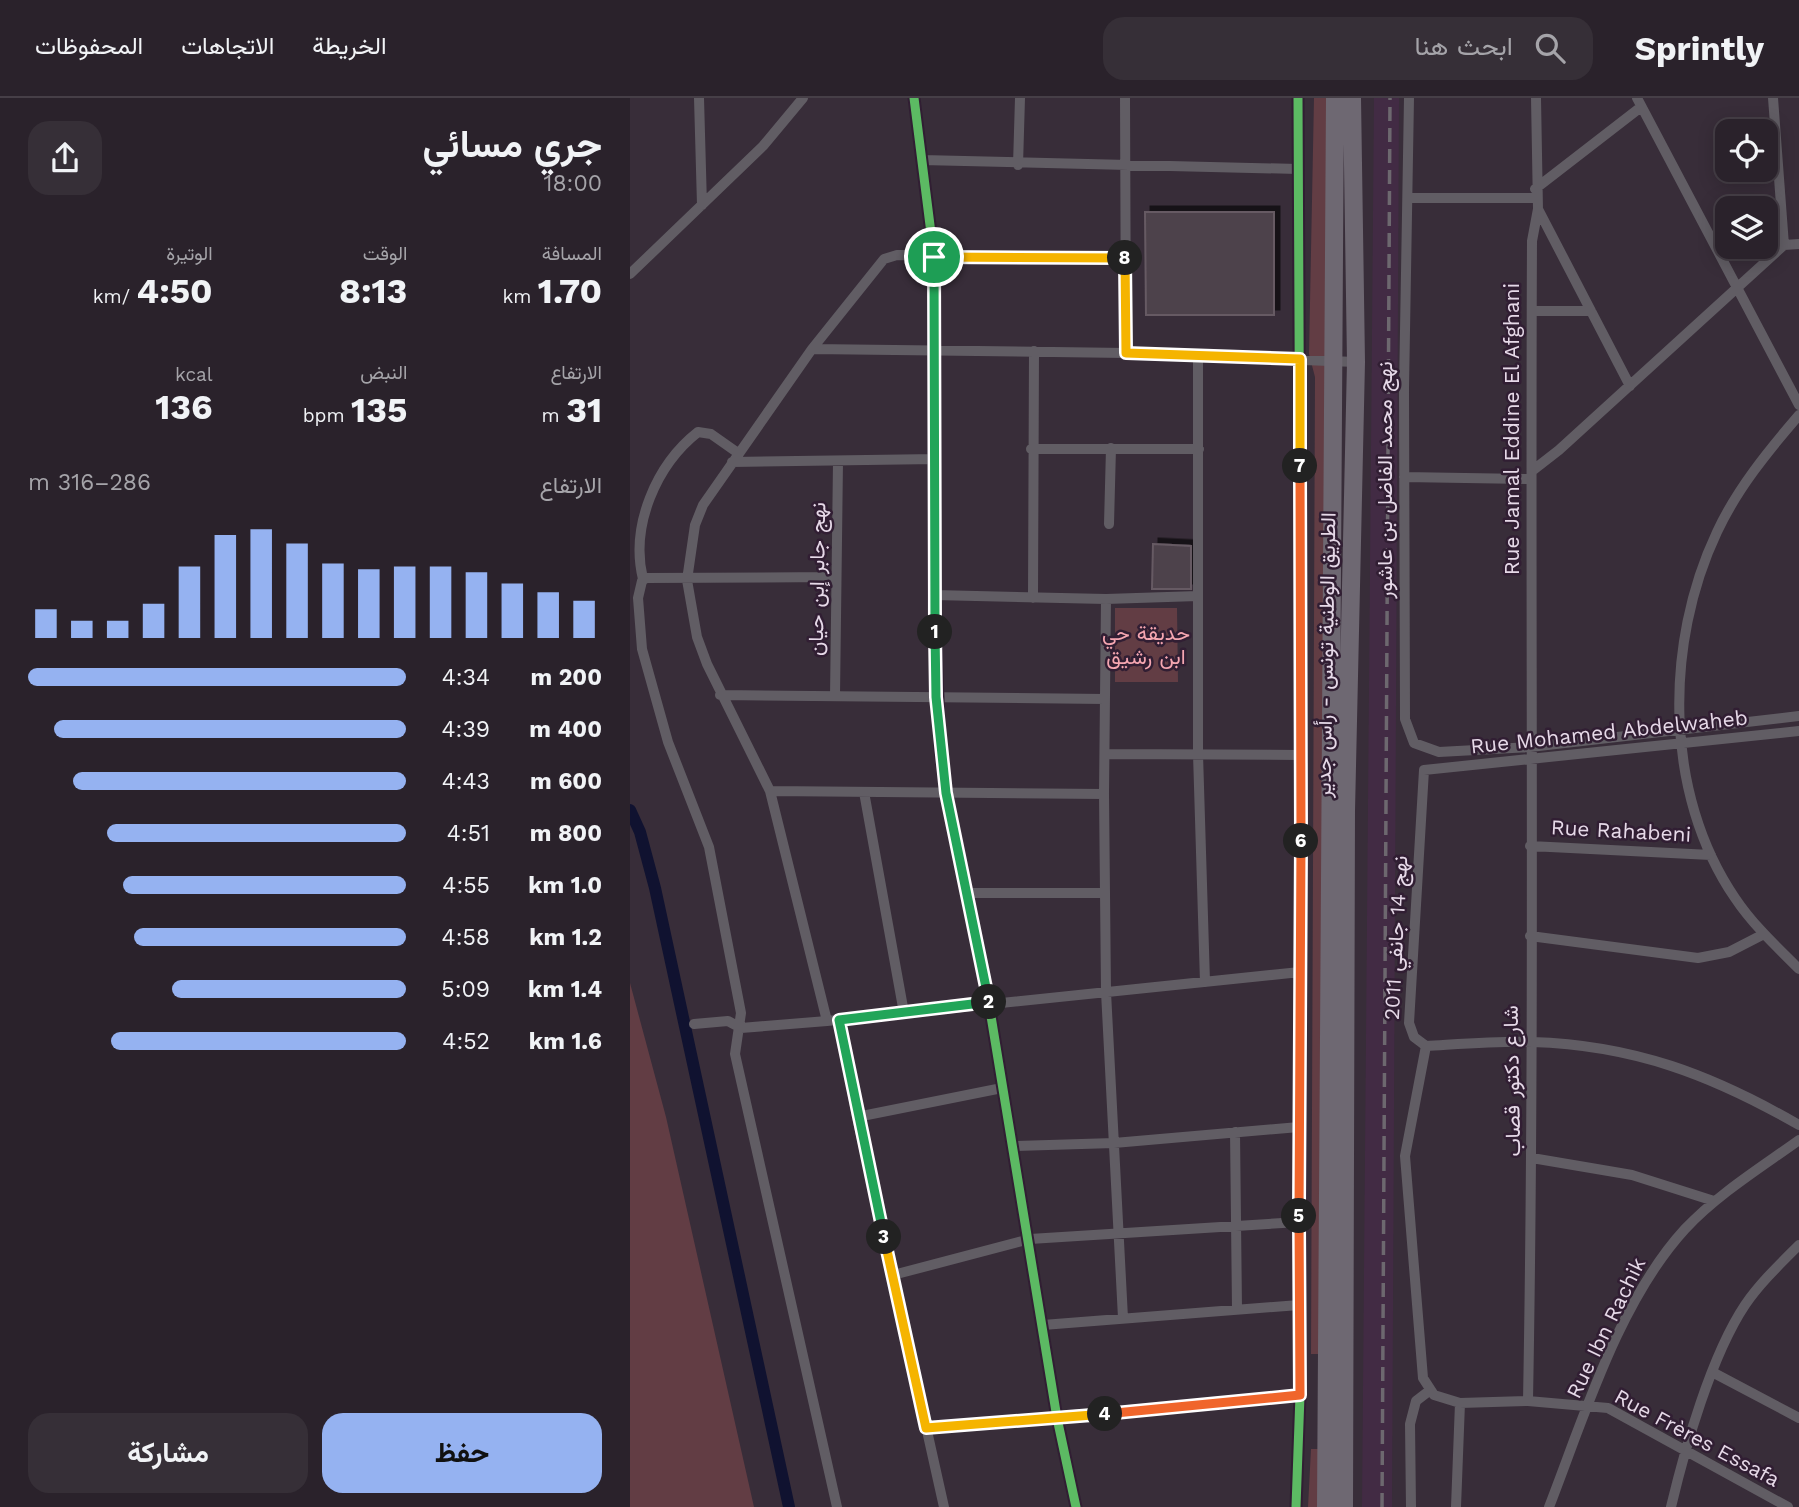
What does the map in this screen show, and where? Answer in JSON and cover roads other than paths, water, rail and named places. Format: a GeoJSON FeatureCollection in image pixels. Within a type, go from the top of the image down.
{"type":"FeatureCollection","features":[{"type":"Feature","properties":{"kind":"highway","name":"الطريق الوطنية تونس - رأس جدير"},"geometry":{"type":"LineString","coordinates":[[1326,1507],[1335,98]]}},
{"type":"Feature","properties":{"kind":"highway","name":"الطريق الوطنية تونس - رأس جدير"},"geometry":{"type":"LineString","coordinates":[[1344,1507],[1346,825],[1356,362],[1352,98]]}},
{"type":"Feature","properties":{"kind":"street"},"geometry":{"type":"LineString","coordinates":[[699,98],[702,205]]}},
{"type":"Feature","properties":{"kind":"street"},"geometry":{"type":"LineString","coordinates":[[630,274],[763,146],[803,98]]}},
{"type":"Feature","properties":{"kind":"street"},"geometry":{"type":"LineString","coordinates":[[914,98],[934,257],[936,697],[946,793],[989,1004],[1058,1418],[1076,1507]]}},
{"type":"Feature","properties":{"kind":"street"},"geometry":{"type":"LineString","coordinates":[[1018,164],[1020,98]]}},
{"type":"Feature","properties":{"kind":"street"},"geometry":{"type":"LineString","coordinates":[[1125,98],[1126,353]]}},
{"type":"Feature","properties":{"kind":"street"},"geometry":{"type":"LineString","coordinates":[[1296,1507],[1300,1395],[1301,755],[1298,98]]}},
{"type":"Feature","properties":{"kind":"street","name":"نهج محمد الفاضل بن عاشور"},"geometry":{"type":"LineString","coordinates":[[1409,98],[1404,477],[1408,731],[1414,743],[1439,752],[1530,747],[1799,716]]}},
{"type":"Feature","properties":{"kind":"street","name":"Rue Jamal Eddine El Afghani"},"geometry":{"type":"LineString","coordinates":[[1532,760],[1532,241],[1538,209],[1535,193],[1536,98]]}},
{"type":"Feature","properties":{"kind":"street"},"geometry":{"type":"LineString","coordinates":[[1773,98],[1784,245]]}},
{"type":"Feature","properties":{"kind":"street"},"geometry":{"type":"LineString","coordinates":[[1408,198],[1535,193],[1639,102],[1799,405]]}},
{"type":"Feature","properties":{"kind":"street"},"geometry":{"type":"LineString","coordinates":[[922,160],[1298,169]]}},
{"type":"Feature","properties":{"kind":"street"},"geometry":{"type":"LineString","coordinates":[[1538,209],[1630,386]]}},
{"type":"Feature","properties":{"kind":"street"},"geometry":{"type":"LineString","coordinates":[[1404,477],[1531,475],[1736,285],[1784,245],[1799,244]]}},
{"type":"Feature","properties":{"kind":"street"},"geometry":{"type":"LineString","coordinates":[[827,1021],[771,791],[720,695],[697,637],[687,580],[695,525],[704,505],[735,458],[812,349],[884,259],[897,256],[1125,257]]}},
{"type":"Feature","properties":{"kind":"street"},"geometry":{"type":"LineString","coordinates":[[1532,311],[1591,311]]}},
{"type":"Feature","properties":{"kind":"street"},"geometry":{"type":"LineString","coordinates":[[812,349],[935,348],[1356,362]]}},
{"type":"Feature","properties":{"kind":"street"},"geometry":{"type":"LineString","coordinates":[[1033,598],[1031,449],[1034,351]]}},
{"type":"Feature","properties":{"kind":"street"},"geometry":{"type":"LineString","coordinates":[[1198,355],[1198,754],[1205,982]]}},
{"type":"Feature","properties":{"kind":"street"},"geometry":{"type":"LineString","coordinates":[[1799,415],[1773,444],[1734,499],[1703,566],[1683,644],[1679,729],[1693,801],[1711,855],[1735,898],[1764,934],[1799,969]]}},
{"type":"Feature","properties":{"kind":"street"},"geometry":{"type":"LineString","coordinates":[[837,1507],[735,1054],[741,1028],[709,847],[668,742],[642,649],[638,598],[643,579],[639,558],[640,535],[658,476],[698,432],[710,434],[735,458],[838,462],[936,459]]}},
{"type":"Feature","properties":{"kind":"street"},"geometry":{"type":"LineString","coordinates":[[1109,524],[1111,448]]}},
{"type":"Feature","properties":{"kind":"street"},"geometry":{"type":"LineString","coordinates":[[1031,449],[1199,449]]}},
{"type":"Feature","properties":{"kind":"street","name":"نهج جابر إبن حيان"},"geometry":{"type":"LineString","coordinates":[[835,696],[838,462]]}},
{"type":"Feature","properties":{"kind":"street"},"geometry":{"type":"LineString","coordinates":[[643,579],[835,577]]}},
{"type":"Feature","properties":{"kind":"street"},"geometry":{"type":"LineString","coordinates":[[934,595],[1107,599],[1198,596]]}},
{"type":"Feature","properties":{"kind":"street"},"geometry":{"type":"LineString","coordinates":[[1107,599],[1104,794],[1106,992],[1123,1318]]}},
{"type":"Feature","properties":{"kind":"street"},"geometry":{"type":"LineString","coordinates":[[720,695],[1105,699]]}},
{"type":"Feature","properties":{"kind":"street","name":"Rue Mohamed Abdelwaheb"},"geometry":{"type":"LineString","coordinates":[[1424,770],[1799,732]]}},
{"type":"Feature","properties":{"kind":"street"},"geometry":{"type":"LineString","coordinates":[[1105,754],[1301,755]]}},
{"type":"Feature","properties":{"kind":"street","name":"شارع دكتور قصاب"},"geometry":{"type":"LineString","coordinates":[[1528,1401],[1532,1158],[1532,760]]}},
{"type":"Feature","properties":{"kind":"street","name":"نهج 14 جانفي 2011"},"geometry":{"type":"LineString","coordinates":[[1424,770],[1409,1009],[1410,1030],[1426,1046]]}},
{"type":"Feature","properties":{"kind":"street"},"geometry":{"type":"LineString","coordinates":[[771,791],[1104,794]]}},
{"type":"Feature","properties":{"kind":"street"},"geometry":{"type":"LineString","coordinates":[[864,792],[904,1013]]}},
{"type":"Feature","properties":{"kind":"street","name":"Rue Rahabeni"},"geometry":{"type":"LineString","coordinates":[[1530,846],[1711,855]]}},
{"type":"Feature","properties":{"kind":"street"},"geometry":{"type":"LineString","coordinates":[[966,892],[1105,893]]}},
{"type":"Feature","properties":{"kind":"street"},"geometry":{"type":"LineString","coordinates":[[1530,936],[1698,958],[1729,952],[1764,934]]}},
{"type":"Feature","properties":{"kind":"street"},"geometry":{"type":"LineString","coordinates":[[694,1024],[728,1021],[741,1028],[839,1020],[1300,972]]}},
{"type":"Feature","properties":{"kind":"street"},"geometry":{"type":"LineString","coordinates":[[839,1020],[857,1117],[944,1507]]}},
{"type":"Feature","properties":{"kind":"street"},"geometry":{"type":"LineString","coordinates":[[1456,1507],[1460,1403],[1445,1401],[1429,1391],[1423,1378],[1405,1156],[1426,1046],[1531,1042],[1609,1049],[1677,1066],[1755,1100],[1799,1125]]}},
{"type":"Feature","properties":{"kind":"street"},"geometry":{"type":"LineString","coordinates":[[857,1117],[1002,1088]]}},
{"type":"Feature","properties":{"kind":"street"},"geometry":{"type":"LineString","coordinates":[[1012,1146],[1114,1143],[1299,1127]]}},
{"type":"Feature","properties":{"kind":"street"},"geometry":{"type":"LineString","coordinates":[[1235,1132],[1237,1309]]}},
{"type":"Feature","properties":{"kind":"street","name":"Rue Ibn Rachik"},"geometry":{"type":"LineString","coordinates":[[1549,1507],[1613,1349],[1653,1271],[1686,1228],[1714,1201],[1799,1140]]}},
{"type":"Feature","properties":{"kind":"street"},"geometry":{"type":"LineString","coordinates":[[1532,1158],[1632,1175],[1714,1201]]}},
{"type":"Feature","properties":{"kind":"street"},"geometry":{"type":"LineString","coordinates":[[893,1275],[1030,1239],[1299,1222]]}},
{"type":"Feature","properties":{"kind":"street"},"geometry":{"type":"LineString","coordinates":[[1671,1507],[1685,1450],[1714,1373],[1744,1306],[1770,1274],[1799,1245]]}},
{"type":"Feature","properties":{"kind":"street"},"geometry":{"type":"LineString","coordinates":[[1043,1325],[1299,1305]]}},
{"type":"Feature","properties":{"kind":"street"},"geometry":{"type":"LineString","coordinates":[[1714,1373],[1799,1418]]}},
{"type":"Feature","properties":{"kind":"street"},"geometry":{"type":"LineString","coordinates":[[1411,1507],[1410,1424],[1416,1401],[1429,1391]]}},
{"type":"Feature","properties":{"kind":"street"},"geometry":{"type":"LineString","coordinates":[[926,1428],[1300,1395]]}},
{"type":"Feature","properties":{"kind":"street","name":"Rue Frères Essafa"},"geometry":{"type":"LineString","coordinates":[[1460,1403],[1528,1401],[1608,1408],[1788,1507]]}},
{"type":"Feature","properties":{"kind":"waterway"},"geometry":{"type":"LineString","coordinates":[[630,810],[640,832],[655,888],[789,1507]]}},
{"type":"Feature","properties":{"kind":"railway"},"geometry":{"type":"LineString","coordinates":[[1382,1507],[1390,98]]}},
{"type":"Feature","properties":{"kind":"park label","name":"حديقة حي ابن رشيق"},"geometry":{"type":"Point","coordinates":[1146,645]}}]}
